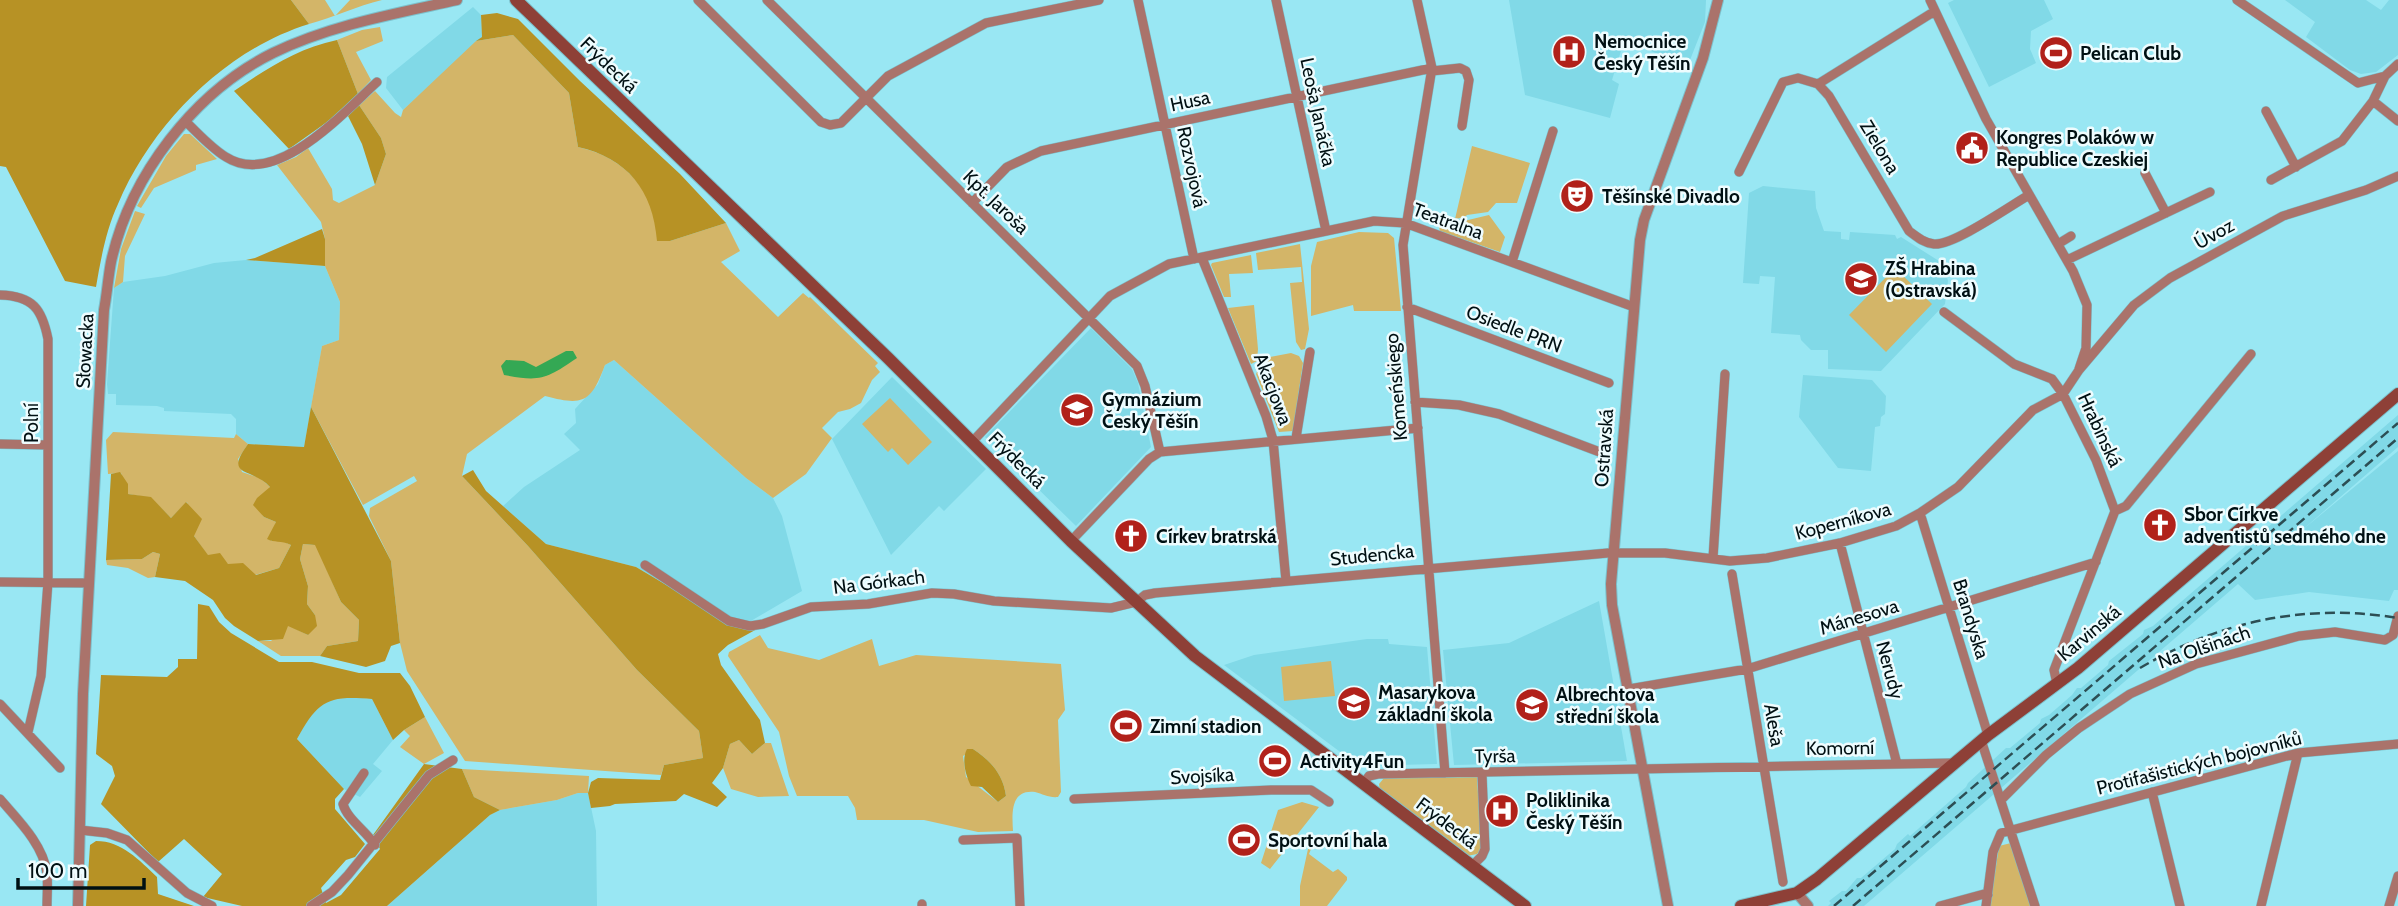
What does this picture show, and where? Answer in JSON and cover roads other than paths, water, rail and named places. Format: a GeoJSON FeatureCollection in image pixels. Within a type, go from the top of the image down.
{"type":"FeatureCollection","features":[{"type":"Feature","properties":{"kind":"main road","name":"Frýdecká"},"geometry":{"type":"LineString","coordinates":[[516,0],[976,438],[1071,541],[1195,656],[1525,906]]}},
{"type":"Feature","properties":{"kind":"main road","name":"Karvinská"},"geometry":{"type":"LineString","coordinates":[[1797,892],[1835,864],[1984,738],[2057,684],[2398,394]]}},
{"type":"Feature","properties":{"kind":"main road"},"geometry":{"type":"LineString","coordinates":[[1741,906],[1797,892]]}},
{"type":"Feature","properties":{"kind":"street","name":"Słowacka"},"geometry":{"type":"LineString","coordinates":[[78,906],[83,694],[104,310],[111,261],[131,206],[161,153],[185,121],[234,77],[271,54],[344,26],[456,0]]}},
{"type":"Feature","properties":{"kind":"street"},"geometry":{"type":"LineString","coordinates":[[698,0],[821,122],[830,125],[841,123],[888,76],[986,23],[1099,0]]}},
{"type":"Feature","properties":{"kind":"street","name":"Kpt. Jaroša"},"geometry":{"type":"LineString","coordinates":[[767,0],[1137,366],[1145,386],[1160,452]]}},
{"type":"Feature","properties":{"kind":"street","name":"Rozvojová"},"geometry":{"type":"LineString","coordinates":[[1138,0],[1198,258]]}},
{"type":"Feature","properties":{"kind":"street","name":"Leoša Janáčka"},"geometry":{"type":"LineString","coordinates":[[1276,0],[1326,231]]}},
{"type":"Feature","properties":{"kind":"street","name":"Komeńskiego"},"geometry":{"type":"LineString","coordinates":[[1417,0],[1432,69],[1403,245],[1445,774]]}},
{"type":"Feature","properties":{"kind":"street","name":"Ostravská"},"geometry":{"type":"LineString","coordinates":[[1668,906],[1637,771],[1629,690],[1612,605],[1614,553],[1637,261],[1644,220],[1703,58],[1718,0]]}},
{"type":"Feature","properties":{"kind":"street","name":"Hrabinská"},"geometry":{"type":"LineString","coordinates":[[1930,0],[1986,119],[2067,260],[2087,305],[2086,348],[2079,363],[2079,370],[2063,394],[2096,460],[2115,511]]}},
{"type":"Feature","properties":{"kind":"street"},"geometry":{"type":"LineString","coordinates":[[2237,0],[2358,83],[2385,76]]}},
{"type":"Feature","properties":{"kind":"street"},"geometry":{"type":"LineString","coordinates":[[1739,172],[1783,82],[1812,78],[1935,12]]}},
{"type":"Feature","properties":{"kind":"street"},"geometry":{"type":"LineString","coordinates":[[2271,180],[2342,141],[2373,101],[2385,76],[2398,64]]}},
{"type":"Feature","properties":{"kind":"street","name":"Husa"},"geometry":{"type":"LineString","coordinates":[[972,203],[1007,167],[1041,151],[1432,69],[1460,68],[1466,71],[1469,80],[1462,126]]}},
{"type":"Feature","properties":{"kind":"street"},"geometry":{"type":"LineString","coordinates":[[1785,69],[1789,81]]}},
{"type":"Feature","properties":{"kind":"street","name":"Zielona"},"geometry":{"type":"LineString","coordinates":[[1812,78],[1829,96],[1909,231],[1923,241],[1935,244],[1957,237],[2029,195]]}},
{"type":"Feature","properties":{"kind":"street"},"geometry":{"type":"LineString","coordinates":[[185,121],[226,157],[238,163],[265,162],[292,154],[377,82]]}},
{"type":"Feature","properties":{"kind":"street"},"geometry":{"type":"LineString","coordinates":[[2373,101],[2398,121]]}},
{"type":"Feature","properties":{"kind":"street"},"geometry":{"type":"LineString","coordinates":[[2266,111],[2296,167]]}},
{"type":"Feature","properties":{"kind":"street"},"geometry":{"type":"LineString","coordinates":[[1512,262],[1553,131]]}},
{"type":"Feature","properties":{"kind":"street"},"geometry":{"type":"LineString","coordinates":[[2145,173],[2166,213]]}},
{"type":"Feature","properties":{"kind":"street","name":"Úvoz"},"geometry":{"type":"LineString","coordinates":[[2079,370],[2134,305],[2170,278],[2283,216],[2366,190],[2398,176]]}},
{"type":"Feature","properties":{"kind":"street","name":"Úvoz"},"geometry":{"type":"LineString","coordinates":[[2067,260],[2210,192]]}},
{"type":"Feature","properties":{"kind":"street","name":"Teatralna"},"geometry":{"type":"LineString","coordinates":[[1090,318],[1110,296],[1170,264],[1374,221],[1405,223],[1634,307]]}},
{"type":"Feature","properties":{"kind":"street"},"geometry":{"type":"LineString","coordinates":[[2058,244],[2070,236]]}},
{"type":"Feature","properties":{"kind":"street","name":"Akacjowa"},"geometry":{"type":"LineString","coordinates":[[1198,258],[1266,416],[1273,440],[1286,581]]}},
{"type":"Feature","properties":{"kind":"street","name":"Polní"},"geometry":{"type":"LineString","coordinates":[[0,295],[19,298],[35,306],[44,318],[48,339],[48,582],[41,676],[28,732]]}},
{"type":"Feature","properties":{"kind":"street","name":"Osiedle PRN"},"geometry":{"type":"LineString","coordinates":[[1407,307],[1609,383]]}},
{"type":"Feature","properties":{"kind":"street"},"geometry":{"type":"LineString","coordinates":[[1944,312],[2014,364],[2052,379],[2063,394]]}},
{"type":"Feature","properties":{"kind":"street"},"geometry":{"type":"LineString","coordinates":[[976,438],[1090,318]]}},
{"type":"Feature","properties":{"kind":"street"},"geometry":{"type":"LineString","coordinates":[[1296,438],[1310,352]]}},
{"type":"Feature","properties":{"kind":"street"},"geometry":{"type":"LineString","coordinates":[[2057,684],[2054,670],[2115,511],[2126,506],[2251,354]]}},
{"type":"Feature","properties":{"kind":"street"},"geometry":{"type":"LineString","coordinates":[[1713,558],[1725,374]]}},
{"type":"Feature","properties":{"kind":"street","name":"Koperníkova"},"geometry":{"type":"LineString","coordinates":[[1614,553],[1665,553],[1730,561],[1766,558],[1840,543],[1896,526],[1958,487],[2033,410],[2063,394]]}},
{"type":"Feature","properties":{"kind":"street"},"geometry":{"type":"LineString","coordinates":[[1415,402],[1459,405],[1499,414],[1605,454]]}},
{"type":"Feature","properties":{"kind":"street"},"geometry":{"type":"LineString","coordinates":[[1071,541],[1149,459],[1160,452],[1418,428]]}},
{"type":"Feature","properties":{"kind":"street"},"geometry":{"type":"LineString","coordinates":[[0,444],[48,444]]}},
{"type":"Feature","properties":{"kind":"street","name":"Brandyska"},"geometry":{"type":"LineString","coordinates":[[1920,513],[2035,906]]}},
{"type":"Feature","properties":{"kind":"street","name":"Nerudy"},"geometry":{"type":"LineString","coordinates":[[1840,543],[1897,764]]}},
{"type":"Feature","properties":{"kind":"street","name":"Studencka"},"geometry":{"type":"LineString","coordinates":[[1136,602],[1145,595],[1155,593],[1614,553]]}},
{"type":"Feature","properties":{"kind":"street","name":"Mánesova"},"geometry":{"type":"LineString","coordinates":[[1629,690],[1747,669],[2096,562]]}},
{"type":"Feature","properties":{"kind":"street","name":"Na Górkach"},"geometry":{"type":"LineString","coordinates":[[645,565],[729,621],[750,626],[811,607],[867,604],[932,593],[994,601],[1111,608],[1136,602]]}},
{"type":"Feature","properties":{"kind":"street","name":"Aleša"},"geometry":{"type":"LineString","coordinates":[[1732,574],[1783,882]]}},
{"type":"Feature","properties":{"kind":"street"},"geometry":{"type":"LineString","coordinates":[[0,582],[89,583]]}},
{"type":"Feature","properties":{"kind":"street","name":"Na Olšinách"},"geometry":{"type":"LineString","coordinates":[[2002,799],[2046,755],[2130,694],[2196,664],[2299,636],[2335,632],[2385,640],[2393,635],[2398,616]]}},
{"type":"Feature","properties":{"kind":"street"},"geometry":{"type":"LineString","coordinates":[[0,704],[61,768]]}},
{"type":"Feature","properties":{"kind":"street","name":"Protifašistických bojovníků"},"geometry":{"type":"LineString","coordinates":[[2012,830],[2298,752],[2398,744]]}},
{"type":"Feature","properties":{"kind":"street"},"geometry":{"type":"LineString","coordinates":[[2261,906],[2298,752]]}},
{"type":"Feature","properties":{"kind":"street"},"geometry":{"type":"LineString","coordinates":[[311,906],[332,892],[375,845],[429,775],[453,760]]}},
{"type":"Feature","properties":{"kind":"street","name":"Komorní"},"geometry":{"type":"LineString","coordinates":[[1637,771],[1953,764]]}},
{"type":"Feature","properties":{"kind":"street","name":"Tyrša"},"geometry":{"type":"LineString","coordinates":[[1363,784],[1369,776],[1378,774],[1637,771]]}},
{"type":"Feature","properties":{"kind":"street"},"geometry":{"type":"LineString","coordinates":[[364,774],[343,804],[345,810],[375,845]]}},
{"type":"Feature","properties":{"kind":"street"},"geometry":{"type":"LineString","coordinates":[[1472,866],[1485,849],[1482,774]]}},
{"type":"Feature","properties":{"kind":"street","name":"Svojsíka"},"geometry":{"type":"LineString","coordinates":[[1074,799],[1311,790],[1329,802]]}},
{"type":"Feature","properties":{"kind":"street"},"geometry":{"type":"LineString","coordinates":[[2152,792],[2180,906]]}},
{"type":"Feature","properties":{"kind":"street"},"geometry":{"type":"LineString","coordinates":[[0,799],[29,834],[42,858],[47,871],[47,906]]}},
{"type":"Feature","properties":{"kind":"street"},"geometry":{"type":"LineString","coordinates":[[80,830],[107,833],[127,840],[187,893],[212,906]]}},
{"type":"Feature","properties":{"kind":"street"},"geometry":{"type":"LineString","coordinates":[[1986,906],[1994,844],[2001,833],[2012,830]]}},
{"type":"Feature","properties":{"kind":"street"},"geometry":{"type":"LineString","coordinates":[[963,841],[1017,838],[1020,906]]}},
{"type":"Feature","properties":{"kind":"street"},"geometry":{"type":"LineString","coordinates":[[2389,906],[2398,876]]}},
{"type":"Feature","properties":{"kind":"street"},"geometry":{"type":"LineString","coordinates":[[1797,892],[1808,906]]}},
{"type":"Feature","properties":{"kind":"street"},"geometry":{"type":"LineString","coordinates":[[1940,906],[1988,895]]}},
{"type":"Feature","properties":{"kind":"railway"},"geometry":{"type":"LineString","coordinates":[[1834,906],[2398,423]]}},
{"type":"Feature","properties":{"kind":"railway"},"geometry":{"type":"LineString","coordinates":[[1853,906],[2398,438]]}},
{"type":"Feature","properties":{"kind":"railway"},"geometry":{"type":"LineString","coordinates":[[2140,668],[2201,638],[2264,620],[2330,613],[2398,618]]}},
{"type":"Feature","properties":{"kind":"place","name":"Nemocnice Český Těšín"},"geometry":{"type":"Point","coordinates":[1569,52]}},
{"type":"Feature","properties":{"kind":"place","name":"Pelican Club"},"geometry":{"type":"Point","coordinates":[2056,53]}},
{"type":"Feature","properties":{"kind":"place","name":"Kongres Polaków w Republice Czeskiej"},"geometry":{"type":"Point","coordinates":[1972,148]}},
{"type":"Feature","properties":{"kind":"place","name":"Těšínské Divadlo"},"geometry":{"type":"Point","coordinates":[1577,196]}},
{"type":"Feature","properties":{"kind":"place","name":"ZŠ Hrabina (Ostravská)"},"geometry":{"type":"Point","coordinates":[1861,279]}},
{"type":"Feature","properties":{"kind":"place","name":"Gymnázium Český Těšín"},"geometry":{"type":"Point","coordinates":[1077,410]}},
{"type":"Feature","properties":{"kind":"place","name":"Sbor Církve adventistů sedmého dne"},"geometry":{"type":"Point","coordinates":[2160,525]}},
{"type":"Feature","properties":{"kind":"place","name":"Církev bratrská"},"geometry":{"type":"Point","coordinates":[1131,536]}},
{"type":"Feature","properties":{"kind":"place","name":"Masarykova základní škola"},"geometry":{"type":"Point","coordinates":[1354,703]}},
{"type":"Feature","properties":{"kind":"place","name":"Albrechtova střední škola"},"geometry":{"type":"Point","coordinates":[1532,705]}},
{"type":"Feature","properties":{"kind":"place","name":"Zimní stadion"},"geometry":{"type":"Point","coordinates":[1126,726]}},
{"type":"Feature","properties":{"kind":"place","name":"Activity4Fun"},"geometry":{"type":"Point","coordinates":[1275,761]}},
{"type":"Feature","properties":{"kind":"place","name":"Poliklinika Český Těšín"},"geometry":{"type":"Point","coordinates":[1502,811]}},
{"type":"Feature","properties":{"kind":"place","name":"Sportovní hala"},"geometry":{"type":"Point","coordinates":[1244,840]}}]}
